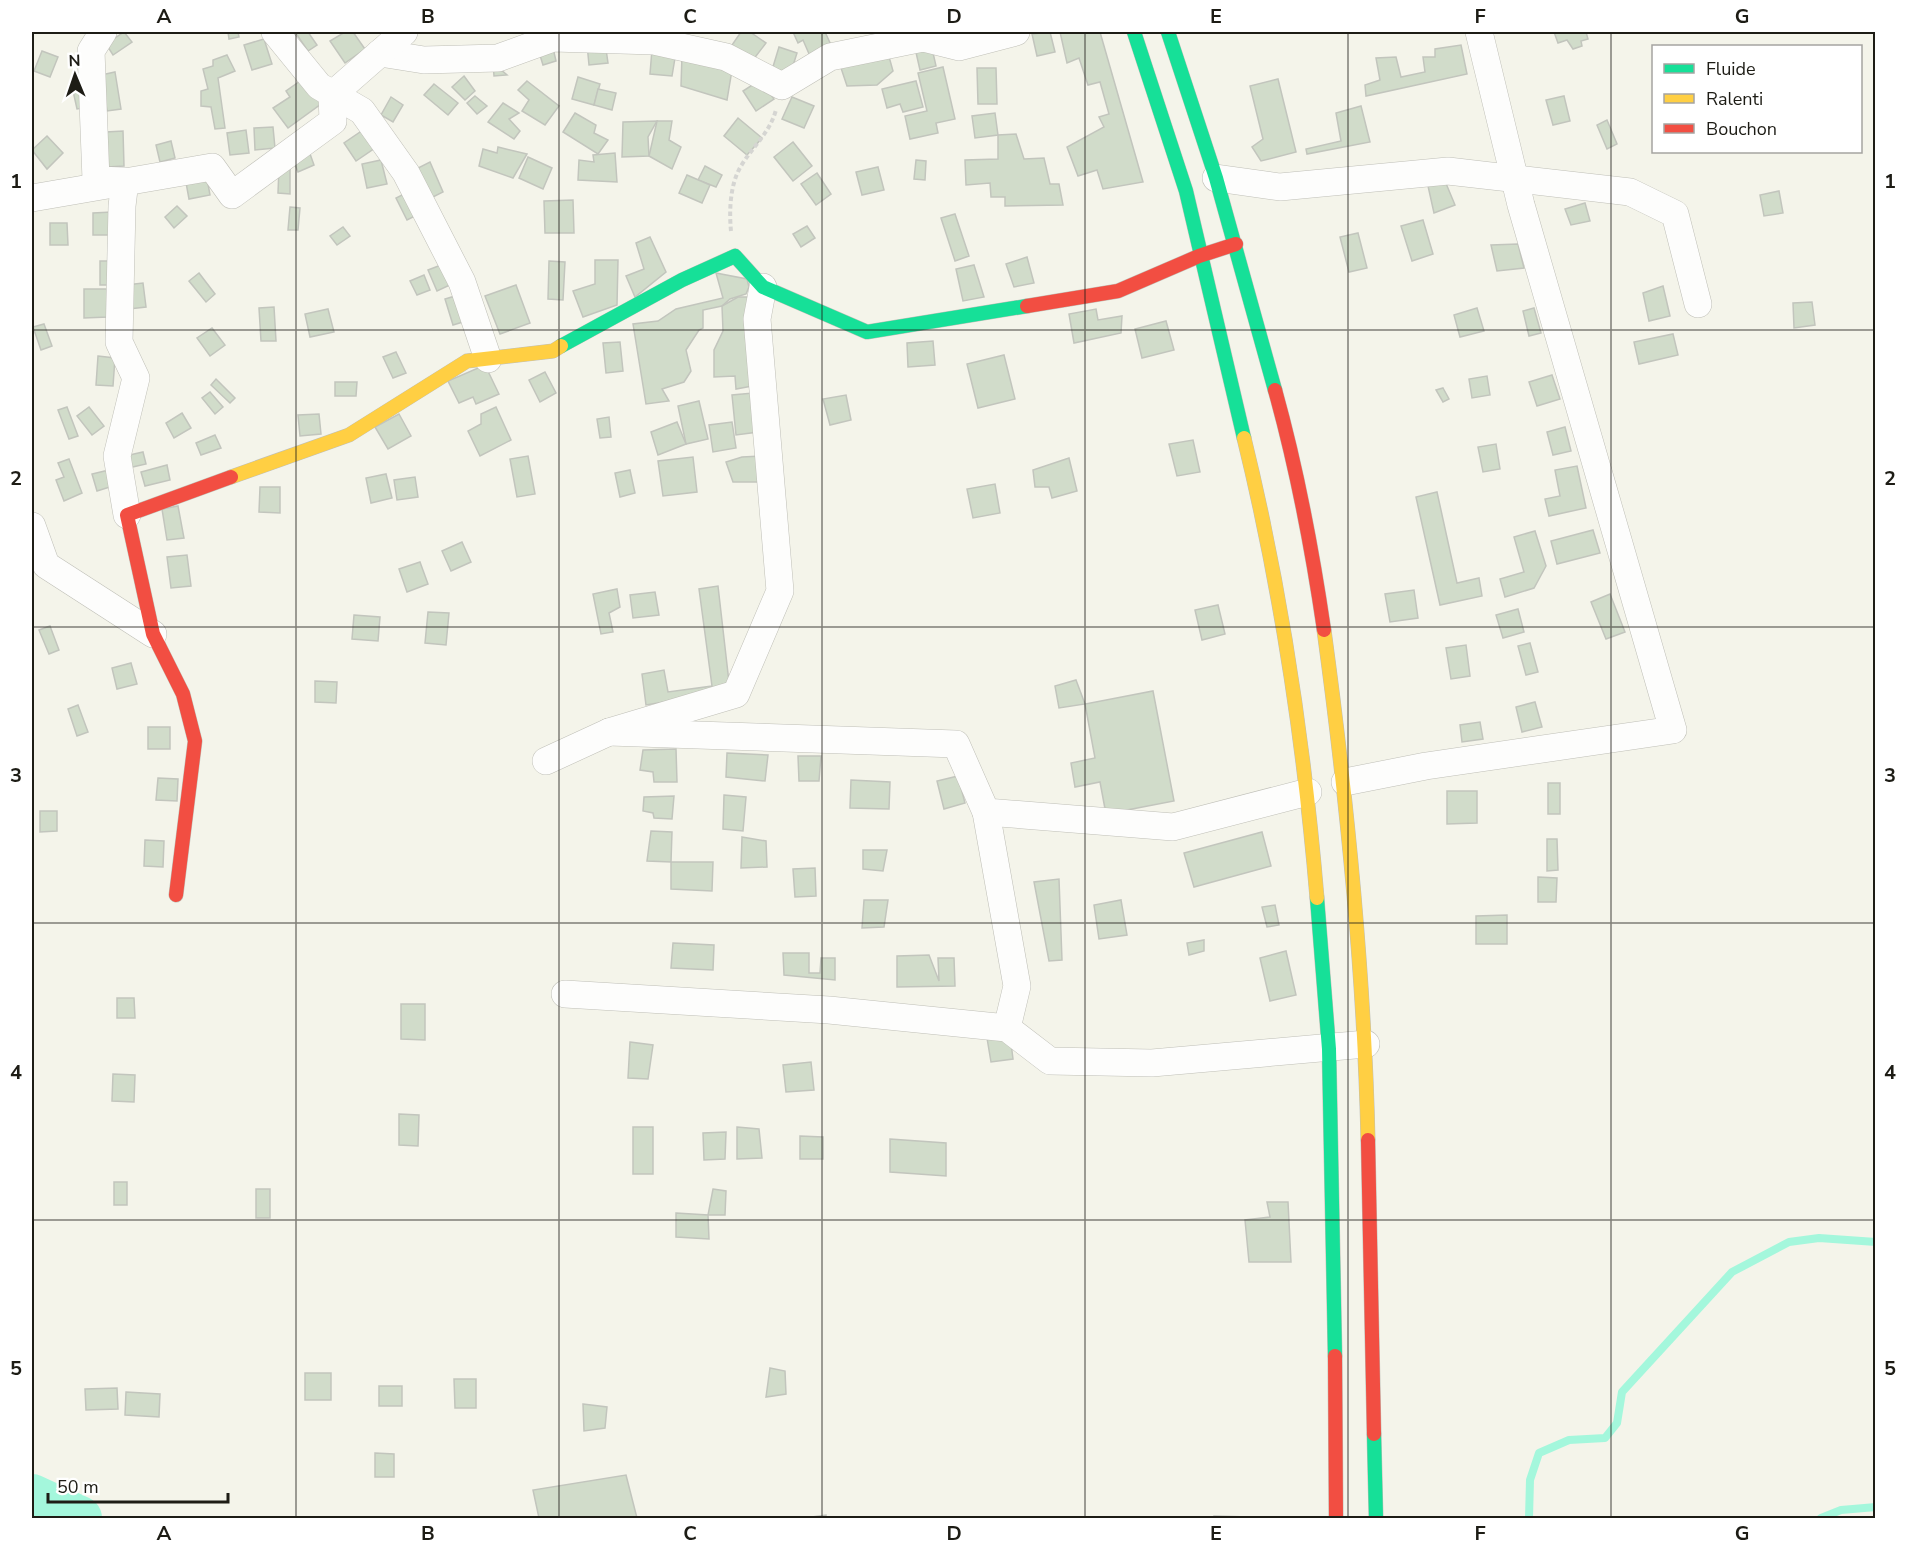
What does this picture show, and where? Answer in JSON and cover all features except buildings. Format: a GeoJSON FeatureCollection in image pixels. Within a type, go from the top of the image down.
{"type":"FeatureCollection","features":[{"type":"Feature","properties":{"kind":"main road"},"geometry":{"type":"LineString","coordinates":[[1134,32],[1186,191],[1199,256],[1247,452],[1277,593],[1308,792],[1329,1049],[1333,1180],[1336,1518]]}},
{"type":"Feature","properties":{"kind":"main road"},"geometry":{"type":"LineString","coordinates":[[1168,32],[1236,244],[1294,462],[1313,555],[1345,782],[1366,1044],[1376,1518]]}},
{"type":"Feature","properties":{"kind":"main road"},"geometry":{"type":"LineString","coordinates":[[176,895],[195,741],[183,694],[153,634],[127,515],[349,435],[467,361],[553,351],[682,280],[735,256],[763,287],[867,332],[1118,291],[1199,256],[1236,244]]}},
{"type":"Feature","properties":{"kind":"street"},"geometry":{"type":"LineString","coordinates":[[102,32],[91,51],[96,180],[125,181]]}},
{"type":"Feature","properties":{"kind":"street"},"geometry":{"type":"LineString","coordinates":[[275,32],[320,86],[362,111],[406,173],[462,282],[488,359]]}},
{"type":"Feature","properties":{"kind":"street"},"geometry":{"type":"LineString","coordinates":[[332,95],[404,32]]}},
{"type":"Feature","properties":{"kind":"street"},"geometry":{"type":"LineString","coordinates":[[380,53],[424,60],[498,58],[553,38],[654,41],[726,57],[782,86],[830,57],[926,35],[959,47],[1016,32]]}},
{"type":"Feature","properties":{"kind":"street"},"geometry":{"type":"LineString","coordinates":[[1345,782],[1426,766],[1673,730],[1515,179],[1479,32]]}},
{"type":"Feature","properties":{"kind":"street"},"geometry":{"type":"LineString","coordinates":[[32,198],[212,167],[232,195],[333,121],[332,95]]}},
{"type":"Feature","properties":{"kind":"street"},"geometry":{"type":"LineString","coordinates":[[1216,178],[1280,187],[1448,171],[1630,192],[1675,214],[1698,304]]}},
{"type":"Feature","properties":{"kind":"street"},"geometry":{"type":"LineString","coordinates":[[125,181],[122,206],[119,342],[136,378],[117,456],[127,515]]}},
{"type":"Feature","properties":{"kind":"street"},"geometry":{"type":"LineString","coordinates":[[546,761],[609,732],[736,694],[780,591],[757,319],[763,287]]}},
{"type":"Feature","properties":{"kind":"street"},"geometry":{"type":"LineString","coordinates":[[32,526],[46,565],[153,634]]}},
{"type":"Feature","properties":{"kind":"street"},"geometry":{"type":"LineString","coordinates":[[609,732],[956,744],[986,812],[1017,986],[1006,1028]]}},
{"type":"Feature","properties":{"kind":"street"},"geometry":{"type":"LineString","coordinates":[[986,812],[1173,827],[1308,792]]}},
{"type":"Feature","properties":{"kind":"street"},"geometry":{"type":"LineString","coordinates":[[565,994],[829,1010],[1006,1028],[1050,1061],[1152,1063],[1366,1044]]}},
{"type":"Feature","properties":{"kind":"path"},"geometry":{"type":"LineString","coordinates":[[735,256],[729,210],[740,168],[772,125],[782,86]]}},
{"type":"Feature","properties":{"kind":"waterway"},"geometry":{"type":"LineString","coordinates":[[1529,1518],[1530,1480],[1539,1453],[1569,1440],[1605,1438],[1617,1423],[1622,1392],[1732,1272],[1789,1242],[1819,1238],[1876,1242]]}},
{"type":"Feature","properties":{"kind":"waterway"},"geometry":{"type":"LineString","coordinates":[[32,1496],[80,1518]]}},
{"type":"Feature","properties":{"kind":"waterway"},"geometry":{"type":"LineString","coordinates":[[1821,1518],[1841,1510],[1876,1507]]}},
{"type":"Feature","properties":{"kind":"traffic: fast"},"geometry":{"type":"LineString","coordinates":[[1134,32],[1186,191],[1244,438]]}},
{"type":"Feature","properties":{"kind":"traffic: fast"},"geometry":{"type":"LineString","coordinates":[[1168,32],[1216,178],[1275,390]]}},
{"type":"Feature","properties":{"kind":"traffic: fast"},"geometry":{"type":"LineString","coordinates":[[561,346],[682,280],[735,256],[763,287],[867,332],[1027,306]]}},
{"type":"Feature","properties":{"kind":"traffic: fast"},"geometry":{"type":"LineString","coordinates":[[1317,898],[1329,1049],[1335,1356]]}},
{"type":"Feature","properties":{"kind":"traffic: fast"},"geometry":{"type":"LineString","coordinates":[[1374,1434],[1376,1518]]}},
{"type":"Feature","properties":{"kind":"traffic: slow"},"geometry":{"type":"LineString","coordinates":[[231,477],[349,435],[467,361],[553,351],[561,346]]}},
{"type":"Feature","properties":{"kind":"traffic: slow"},"geometry":{"type":"LineString","coordinates":[[1244,438],[1269,552],[1290,666],[1317,898]]}},
{"type":"Feature","properties":{"kind":"traffic: slow"},"geometry":{"type":"LineString","coordinates":[[1324,630],[1353,884],[1363,1012],[1368,1140]]}},
{"type":"Feature","properties":{"kind":"traffic: jam"},"geometry":{"type":"LineString","coordinates":[[1027,306],[1118,291],[1199,256],[1236,244]]}},
{"type":"Feature","properties":{"kind":"traffic: jam"},"geometry":{"type":"LineString","coordinates":[[1275,390],[1303,509],[1324,630]]}},
{"type":"Feature","properties":{"kind":"traffic: jam"},"geometry":{"type":"LineString","coordinates":[[176,895],[195,741],[183,694],[153,634],[127,515],[231,477]]}},
{"type":"Feature","properties":{"kind":"traffic: jam"},"geometry":{"type":"LineString","coordinates":[[1368,1140],[1374,1434]]}},
{"type":"Feature","properties":{"kind":"traffic: jam"},"geometry":{"type":"LineString","coordinates":[[1335,1356],[1336,1518]]}}]}
